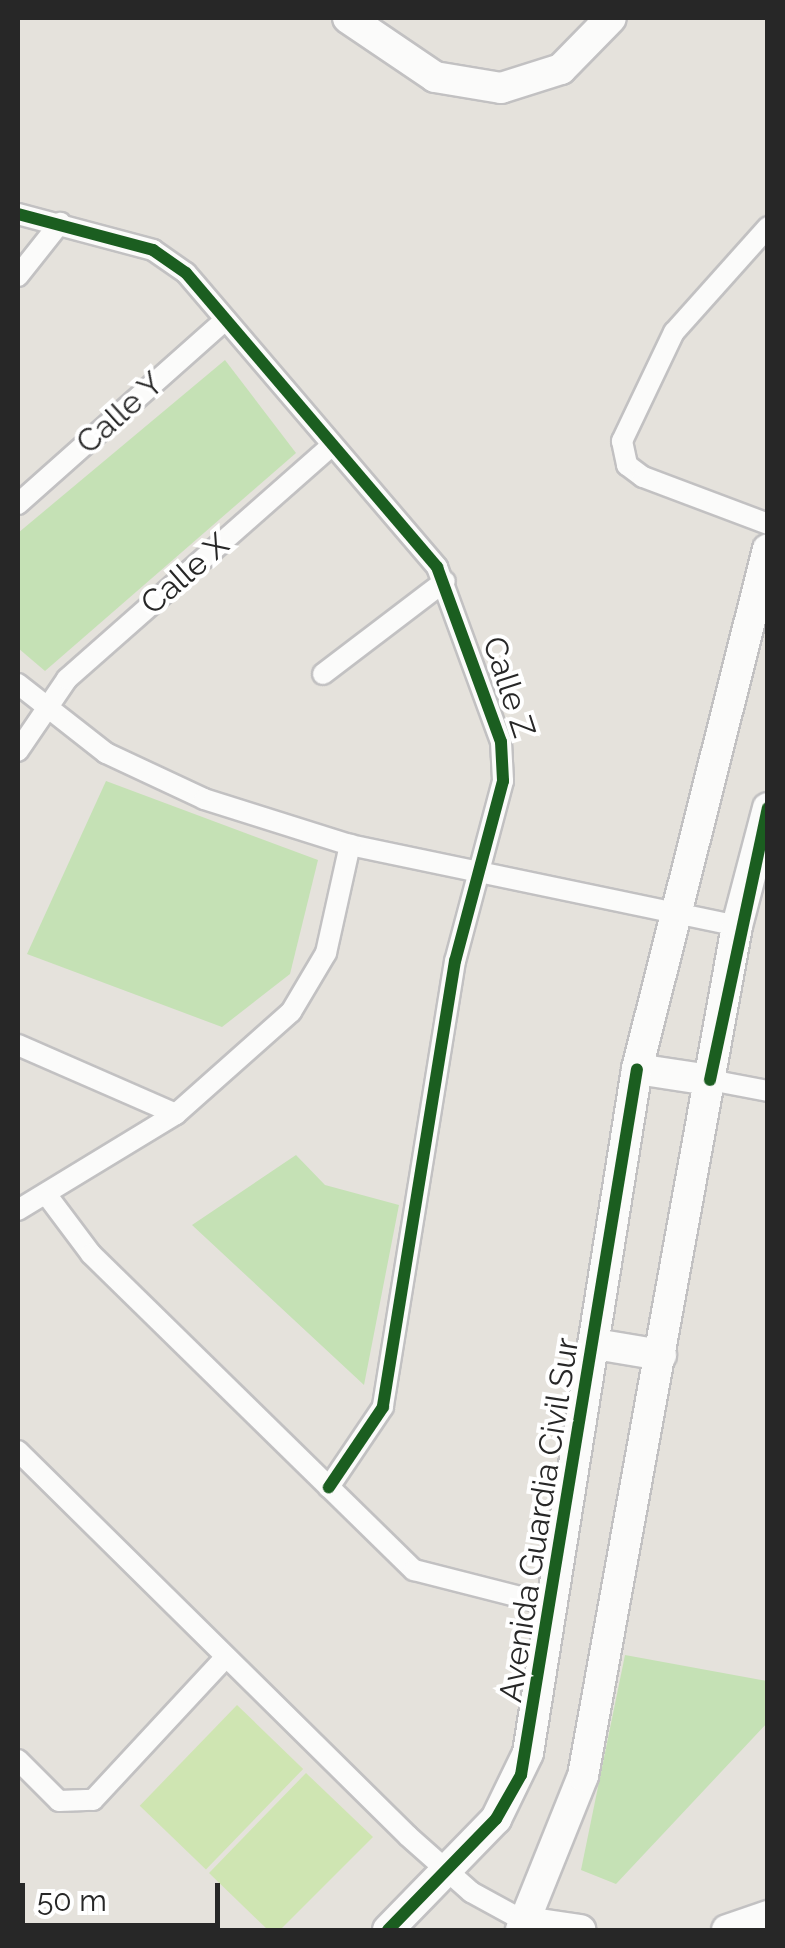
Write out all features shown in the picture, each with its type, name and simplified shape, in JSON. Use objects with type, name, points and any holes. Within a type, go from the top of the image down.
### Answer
[{"type":"main road","points":[[348,18],[435,77],[501,88],[561,69],[612,18]]},
{"type":"main road","name":"Avenida Guardia Civil Sur","points":[[388,1930],[449,1871],[522,1775],[555,1606],[637,1069],[669,912],[768,549]]},
{"type":"main road","points":[[580,1930],[524,1926],[583,1776],[737,926],[768,808]]},
{"type":"main road","points":[[637,1069],[710,1080]]},
{"type":"main road","points":[[595,1344],[661,1355]]},
{"type":"main road","points":[[727,1930],[764,1922]]},
{"type":"street","name":"Calle Z","points":[[18,214],[172,258],[445,581],[505,762],[478,871],[383,1407],[329,1487]]},
{"type":"street","points":[[18,276],[60,224]]},
{"type":"street","points":[[768,228],[674,332],[622,440],[627,465],[643,477],[768,524]]},
{"type":"street","name":"Calle Y","points":[[18,504],[223,322]]},
{"type":"street","name":"Calle X","points":[[18,752],[45,707],[331,446]]},
{"type":"street","points":[[323,674],[445,581]]},
{"type":"street","points":[[18,684],[106,753],[204,799],[350,845],[737,926]]},
{"type":"street","points":[[18,1210],[49,1198],[176,1114],[313,986],[350,845]]},
{"type":"street","points":[[18,1045],[176,1114]]},
{"type":"street","points":[[710,1080],[768,1091]]},
{"type":"street","points":[[49,1198],[91,1254],[414,1570],[555,1606]]},
{"type":"street","points":[[18,1451],[449,1871],[524,1926]]},
{"type":"street","points":[[18,1760],[59,1801],[77,1806],[93,1800],[226,1657]]},
{"type":"green space","points":[[225,360],[296,453],[45,671],[18,648],[18,533]]},
{"type":"green space","points":[[106,781],[318,860],[290,974],[222,1027],[27,954]]},
{"type":"green space","points":[[296,1155],[325,1185],[399,1205],[364,1385],[192,1225]]},
{"type":"green space","points":[[625,1655],[767,1681],[768,1722],[616,1884],[581,1870]]},
{"type":"green space","points":[[237,1705],[303,1769],[206,1870],[140,1806]]},
{"type":"green space","points":[[306,1773],[373,1837],[280,1930],[268,1930],[209,1873]]},
{"type":"cycle path","points":[[18,214],[153,250],[186,273],[437,567],[501,742],[503,781],[455,961],[383,1407],[329,1487]]},
{"type":"cycle path","points":[[710,1080],[768,808]]},
{"type":"cycle path","points":[[388,1930],[496,1819],[521,1775],[637,1069]]}]
